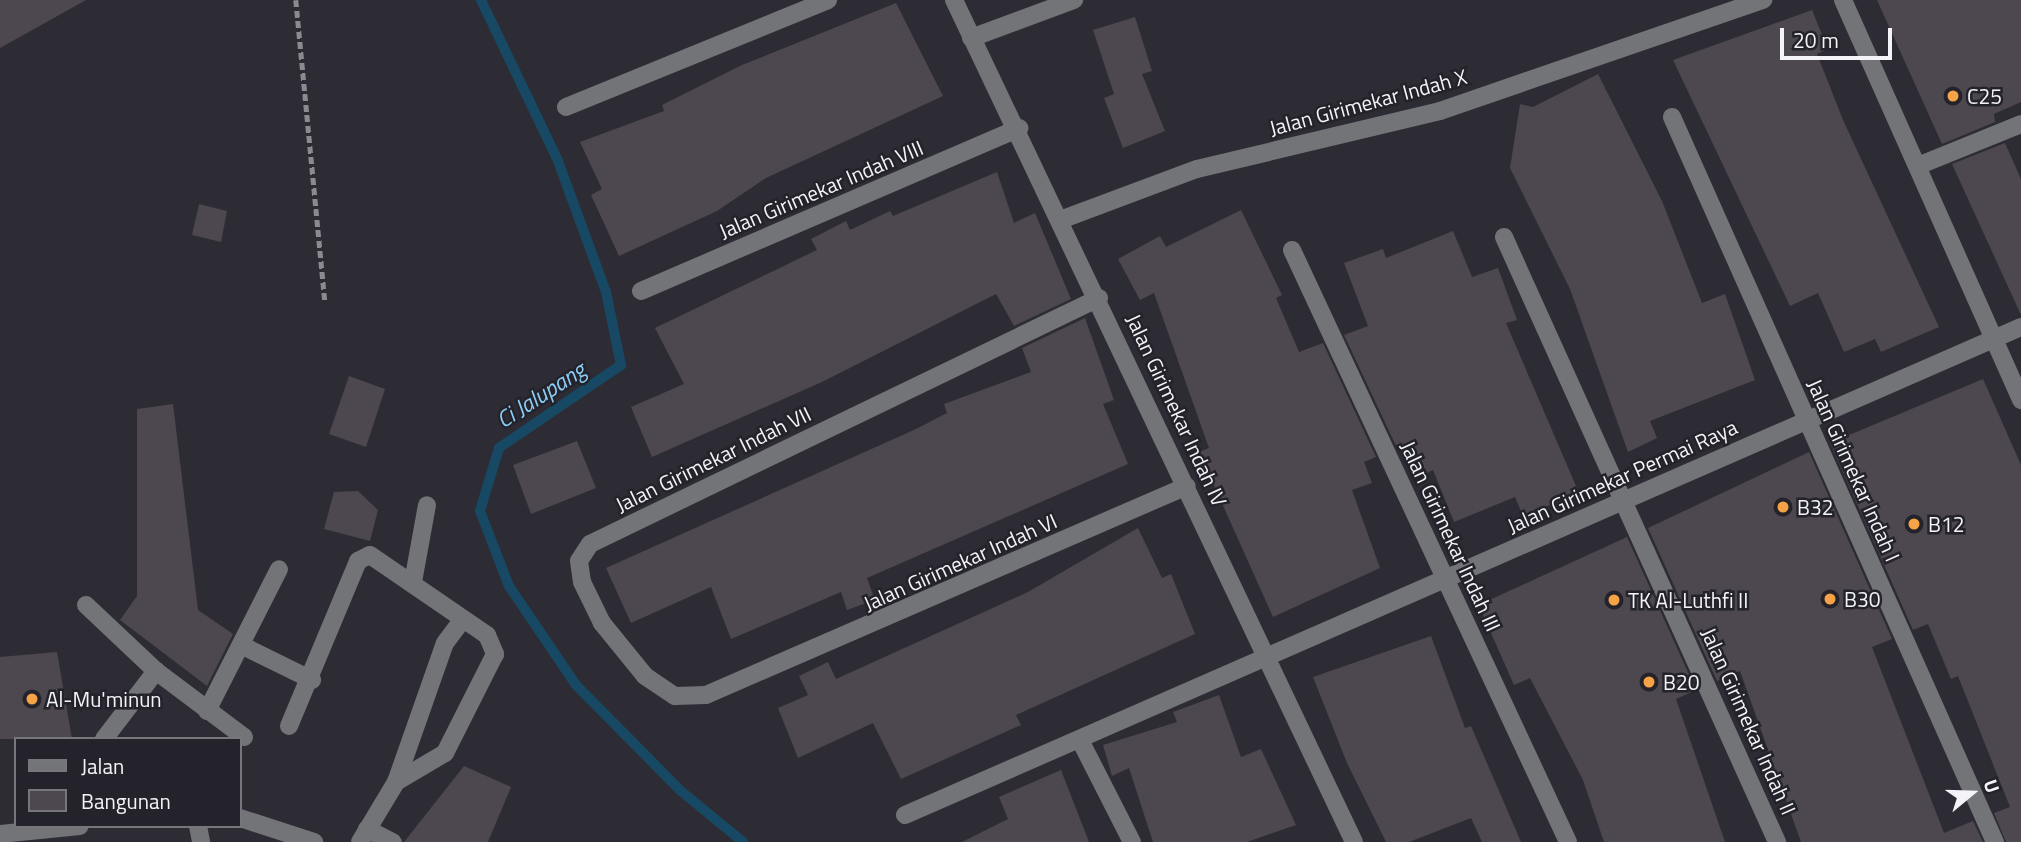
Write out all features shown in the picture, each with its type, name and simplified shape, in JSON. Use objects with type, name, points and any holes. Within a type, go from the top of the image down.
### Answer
[{"type":"street","points":[[566,107],[828,0]]},
{"type":"street","name":"Jalan Girimekar Indah IV","points":[[954,0],[1100,298],[1354,842]]},
{"type":"street","points":[[971,38],[1074,0]]},
{"type":"street","name":"Jalan Girimekar Indah X","points":[[1062,219],[1198,170],[1440,111],[1734,5],[1763,0]]},
{"type":"street","points":[[1843,0],[1920,165],[2021,401]]},
{"type":"street","name":"Jalan Girimekar Indah I","points":[[1672,117],[1995,842]]},
{"type":"street","points":[[1920,165],[2021,124]]},
{"type":"street","name":"Jalan Girimekar Indah VIII","points":[[641,291],[1019,128]]},
{"type":"street","name":"Jalan Girimekar Indah II","points":[[1504,237],[1625,499],[1777,842]]},
{"type":"street","name":"Jalan Girimekar Indah III","points":[[1292,250],[1568,842]]},
{"type":"street","name":"Jalan Girimekar Indah VII","points":[[751,680],[706,695],[675,696],[645,676],[601,623],[582,582],[579,561],[590,544],[1100,298]]},
{"type":"street","name":"Jalan Girimekar Permai Raya","points":[[905,815],[1081,742],[1267,654],[1447,579],[1806,419],[2021,327]]},
{"type":"street","name":"Jalan Girimekar Indah VI","points":[[751,680],[1187,486]]},
{"type":"street","points":[[413,582],[427,505]]},
{"type":"street","points":[[289,726],[312,680],[362,555],[413,582],[461,622],[487,635],[492,668],[446,753],[396,782]]},
{"type":"street","points":[[207,711],[243,646],[279,569]]},
{"type":"street","points":[[86,605],[156,671],[244,737]]},
{"type":"street","points":[[393,842],[363,836],[396,782],[445,643],[461,622]]},
{"type":"street","points":[[243,646],[312,680]]},
{"type":"street","points":[[106,737],[156,671]]},
{"type":"street","points":[[1081,742],[1132,842]]},
{"type":"street","points":[[242,819],[314,842]]},
{"type":"street","points":[[8,836],[48,828]]},
{"type":"path","points":[[296,0],[325,303]]},
{"type":"building","points":[[0,0],[86,0],[0,48]]},
{"type":"building","points":[[1877,0],[2021,0],[2021,102],[1994,114],[1995,122],[1942,144]]},
{"type":"building","points":[[896,3],[943,96],[766,178],[717,211],[619,256],[591,195],[602,189],[580,142],[664,111],[662,105],[742,65]]},
{"type":"building","points":[[1812,10],[1828,49],[1817,54],[1843,120],[1939,327],[1881,352],[1875,339],[1844,352],[1818,293],[1790,306],[1673,60]]},
{"type":"building","points":[[1135,17],[1152,71],[1142,74],[1165,131],[1123,148],[1104,98],[1114,94],[1093,30]]},
{"type":"building","points":[[1598,74],[1662,201],[1702,303],[1725,294],[1755,380],[1650,421],[1657,438],[1628,452],[1570,289],[1510,168],[1520,104],[1533,107]]},
{"type":"building","points":[[2005,143],[2021,179],[2021,315],[1952,164]]},
{"type":"building","points":[[997,172],[1014,223],[1035,213],[1071,299],[1014,326],[996,294],[822,382],[652,457],[631,407],[684,384],[655,328],[817,250],[811,239],[846,221],[850,230],[890,211],[893,216]]},
{"type":"building","points":[[199,204],[227,211],[221,242],[192,235]]},
{"type":"building","points":[[1241,210],[1282,295],[1276,298],[1299,352],[1323,343],[1376,457],[1364,462],[1372,483],[1352,490],[1380,568],[1273,617],[1199,452],[1209,448],[1154,293],[1140,300],[1118,259],[1160,236],[1166,247]]},
{"type":"building","points":[[1453,231],[1472,277],[1498,268],[1517,320],[1506,323],[1579,493],[1523,516],[1515,497],[1454,522],[1433,470],[1421,476],[1407,444],[1397,448],[1344,335],[1368,326],[1344,263],[1383,249],[1386,258]]},
{"type":"building","points":[[1085,318],[1114,400],[1103,404],[1128,464],[867,578],[875,600],[847,610],[841,592],[731,639],[711,587],[631,623],[606,568],[916,429],[947,413],[944,404],[1031,372],[1022,348]]},
{"type":"building","points":[[349,376],[385,389],[366,447],[329,434]]},
{"type":"building","points":[[1983,379],[2021,465],[2021,842],[2006,842],[1994,813],[2010,807],[1958,676],[1951,679],[1928,624],[1913,630],[1830,443]]},
{"type":"building","points":[[173,404],[198,610],[233,634],[207,686],[120,620],[137,596],[137,409]]},
{"type":"building","points":[[577,441],[596,488],[531,514],[513,465]]},
{"type":"building","points":[[1809,452],[1892,639],[1872,647],[1944,833],[1973,821],[1983,842],[1801,842],[1740,671],[1717,681],[1648,528]]},
{"type":"building","points":[[358,491],[378,510],[370,541],[324,529],[334,492]]},
{"type":"building","points":[[1138,528],[1162,578],[1171,574],[1195,634],[1016,715],[1021,725],[901,779],[873,723],[798,758],[778,708],[808,695],[799,676],[828,662],[836,679],[1028,592]]},
{"type":"building","points":[[1627,537],[1696,690],[1676,699],[1725,842],[1604,842],[1583,780],[1530,678],[1514,685],[1483,615],[1483,603]]},
{"type":"building","points":[[1431,636],[1465,728],[1471,726],[1521,842],[1482,842],[1471,818],[1409,842],[1386,842],[1347,763],[1313,677]]},
{"type":"building","name":"Al-Mu'minun","points":[[57,652],[72,737],[0,739],[0,657]]},
{"type":"building","points":[[1219,695],[1241,757],[1261,749],[1296,825],[1247,842],[1153,842],[1129,768],[1112,776],[1103,745],[1177,722],[1173,712]]},
{"type":"building","points":[[464,766],[511,787],[488,842],[404,842]]},
{"type":"building","points":[[1061,770],[1089,842],[962,842],[1008,819],[999,797]]},
{"type":"waterway","name":"Ci Jalupang","points":[[481,0],[558,161],[606,292],[621,365],[499,448],[480,511],[509,586],[576,685],[681,791],[743,842]]},
{"type":"place","name":"C25","points":[[1953,96]]},
{"type":"place","name":"B32","points":[[1783,507]]},
{"type":"place","name":"B12","points":[[1914,524]]},
{"type":"place","name":"B30","points":[[1830,599]]},
{"type":"place","name":"TK Al-Luthfi II","points":[[1614,600]]},
{"type":"place","name":"B20","points":[[1649,682]]},
{"type":"place","name":"Al-Mu'minun","points":[[32,699]]}]
